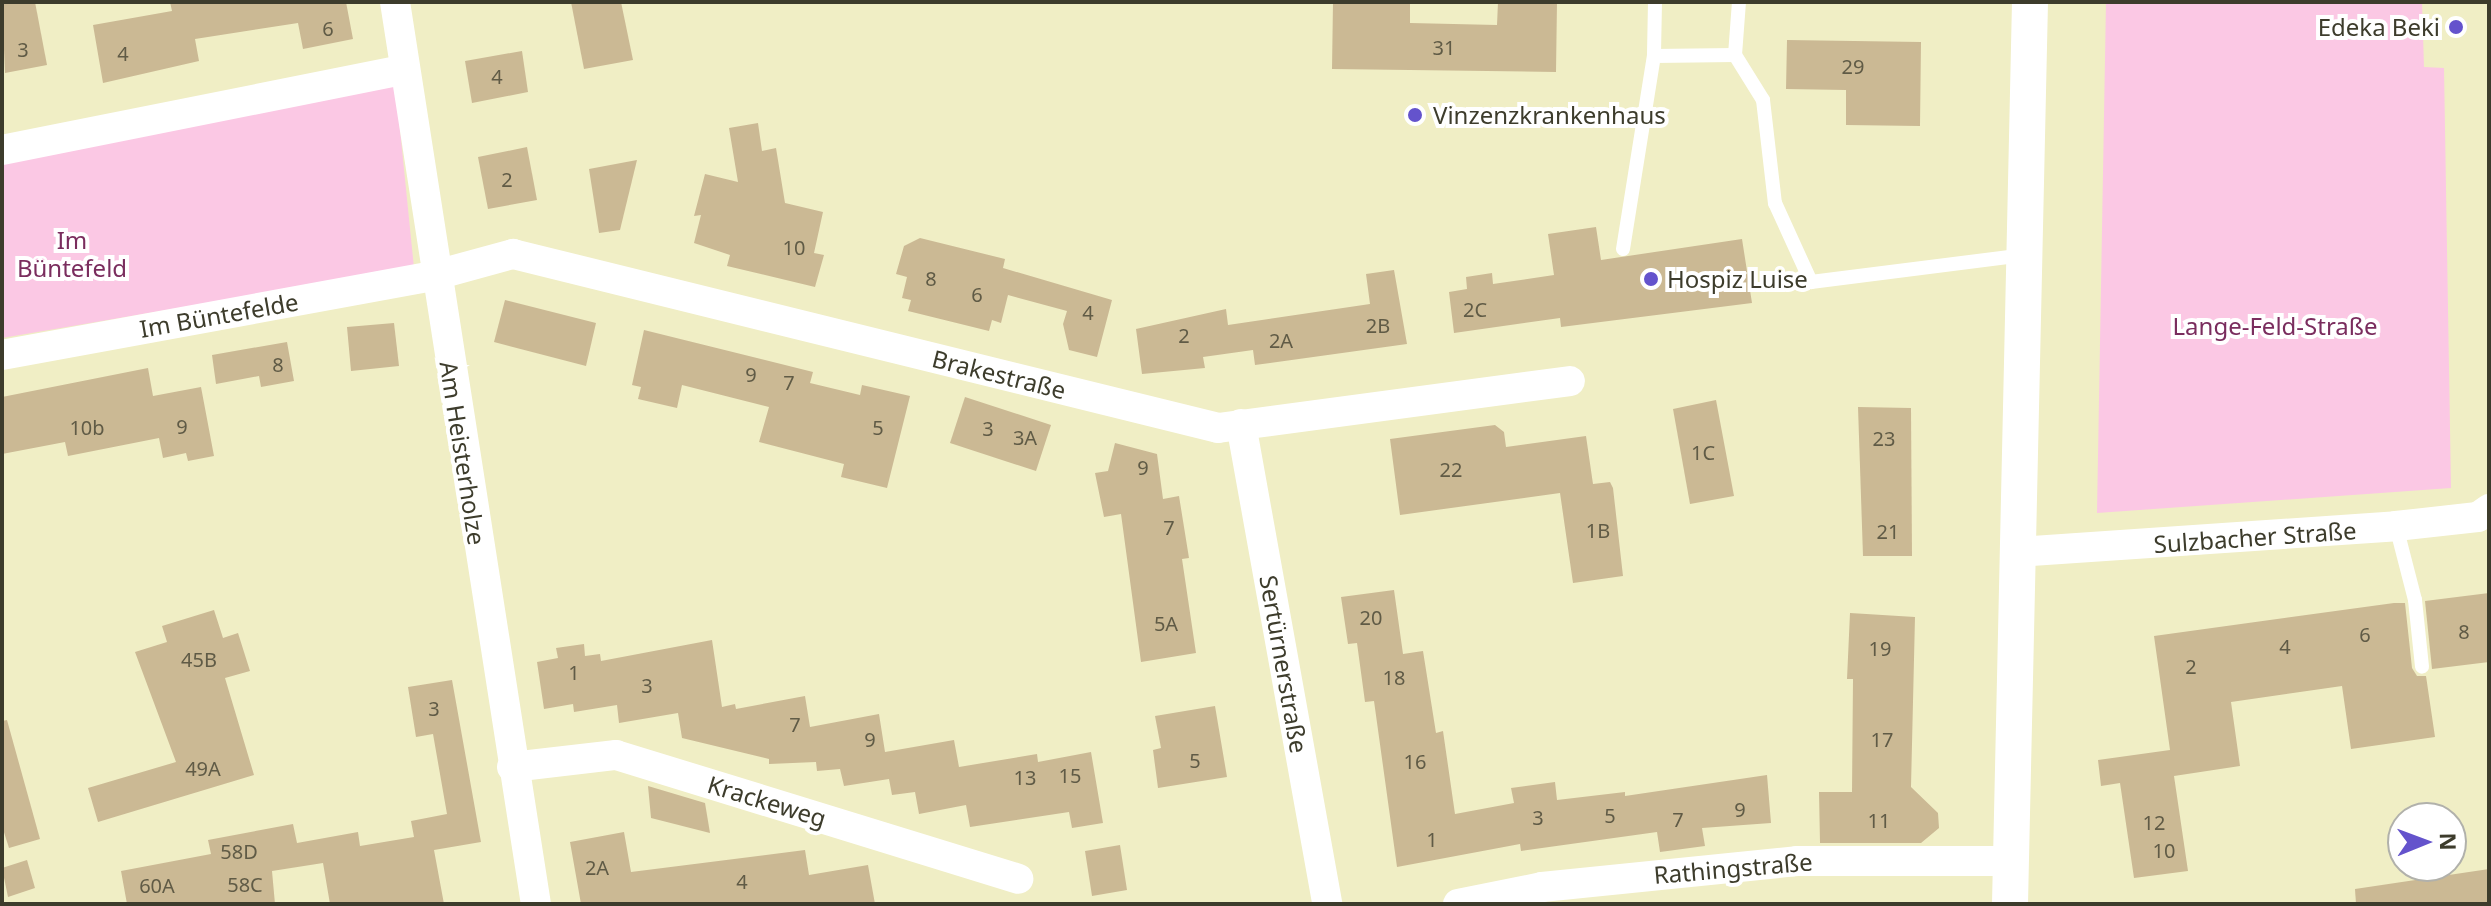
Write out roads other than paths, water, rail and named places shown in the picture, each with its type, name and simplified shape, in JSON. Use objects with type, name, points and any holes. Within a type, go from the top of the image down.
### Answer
[{"type":"street","name":"Am Heisterholze","points":[[395,2],[402,70],[536,904]]},
{"type":"street","points":[[2010,904],[2030,2]]},
{"type":"street","points":[[2,150],[402,70]]},
{"type":"street","name":"Brakestraße","points":[[436,275],[513,254],[1218,428],[1570,381]]},
{"type":"street","name":"Im Büntefelde","points":[[2,355],[436,275]]},
{"type":"street","name":"Sertürnerstraße","points":[[1241,424],[1327,904]]},
{"type":"street","name":"Sulzbacher Straße","points":[[2018,552],[2396,526],[2478,517],[2489,509]]},
{"type":"street","name":"Krackeweg","points":[[512,767],[616,755],[1018,879]]},
{"type":"street","name":"Rathingstraße","points":[[1458,904],[1542,887],[1797,861],[2010,861]]},
{"type":"lane","points":[[1623,249],[1654,56],[1655,2]]},
{"type":"lane","points":[[1739,2],[1735,55],[1763,100],[1775,203],[1811,282],[2025,255]]},
{"type":"lane","points":[[1654,56],[1735,55]]},
{"type":"lane","points":[[2396,526],[2415,600],[2422,667]]},
{"type":"place","name":"Edeka Beki","points":[[2456,27]]},
{"type":"place","name":"Vinzenzkrankenhaus","points":[[1415,115]]},
{"type":"place","name":"Hospiz Luise","points":[[1651,279]]},
{"type":"park label","name":"Im Büntefeld","points":[[72,254]]},
{"type":"park label","name":"Lange-Feld-Straße","points":[[2275,326]]}]
